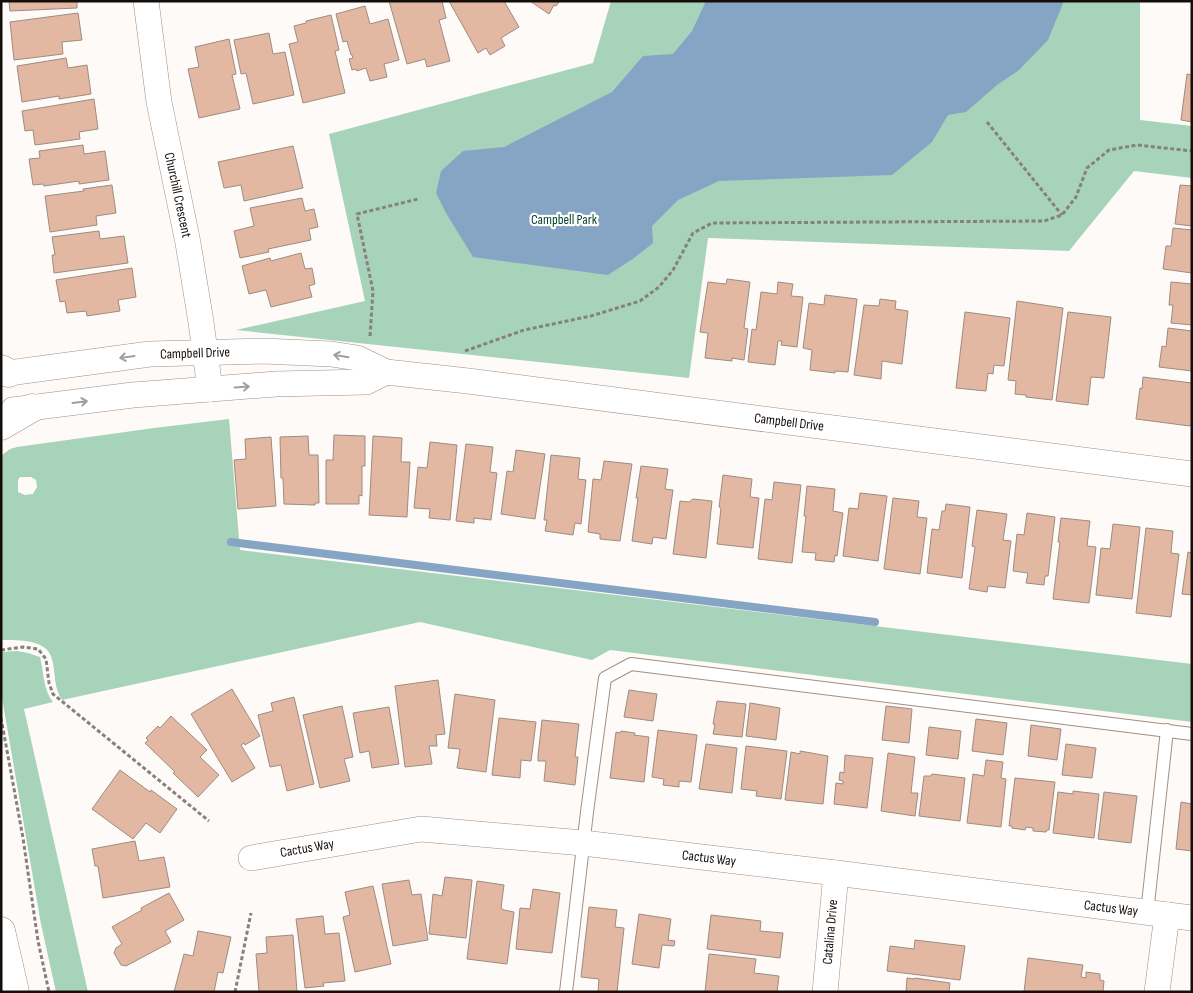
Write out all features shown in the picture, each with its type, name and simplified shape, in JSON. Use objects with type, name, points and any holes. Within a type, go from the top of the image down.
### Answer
[{"type":"main road","points":[[1,426],[32,408]]},
{"type":"main road","points":[[1,931],[15,992]]},
{"type":"street","name":"Churchill Crescent","points":[[146,1],[159,102],[188,243],[210,389]]},
{"type":"street","name":"Campbell Drive","points":[[4,372],[150,354],[263,350],[330,354],[357,358],[386,372],[478,382],[1192,474]]},
{"type":"street","points":[[1,412],[133,395],[276,384],[366,382],[386,372]]},
{"type":"street","name":"Cactus Way","points":[[251,858],[422,829],[583,843],[1192,918]]},
{"type":"street","name":"Catalina Drive","points":[[825,992],[836,873]]},
{"type":"street","points":[[1157,914],[1157,992]]},
{"type":"lane","points":[[566,992],[605,678],[631,664],[1192,734]]},
{"type":"lane","points":[[1157,914],[1167,730]]},
{"type":"path","points":[[988,122],[1062,215]]},
{"type":"path","points":[[465,351],[524,330],[591,316],[640,301],[659,287],[673,270],[693,233],[712,223],[1044,221],[1062,215],[1076,197],[1087,168],[1109,150],[1137,145],[1192,151]]},
{"type":"path","points":[[370,339],[373,291],[356,214],[418,199]]},
{"type":"path","points":[[1,650],[24,647],[38,648],[46,660],[49,683],[53,694],[209,821]]},
{"type":"path","points":[[1,718],[23,838],[38,941],[49,992]]},
{"type":"path","points":[[235,992],[251,913]]},
{"type":"green space","name":"Campbell Park","points":[[611,1],[1140,1],[1140,120],[1192,126],[1192,178],[1134,171],[1069,251],[708,238],[689,378],[236,330],[365,301],[329,134],[593,63]]},
{"type":"green space","points":[[229,419],[240,550],[1192,664],[1192,722],[610,650],[592,660],[420,622],[62,700],[56,685],[49,652],[38,644],[31,642],[1,640],[1,456],[10,449],[17,447]],"holes":[[[20,477],[31,477],[36,480],[37,487],[33,494],[25,495],[18,492],[18,480]]]},
{"type":"green space","points":[[17,651],[40,657],[46,686],[53,702],[24,709],[88,992],[56,992],[41,924],[1,692],[1,652]]},
{"type":"water","points":[[706,1],[1064,1],[1048,40],[1019,70],[997,85],[966,112],[948,115],[932,142],[892,175],[719,181],[678,200],[652,226],[653,243],[608,275],[473,257],[436,193],[441,171],[463,151],[504,147],[612,92],[643,56],[673,54],[692,31]]},
{"type":"building","points":[[9,1],[77,1],[77,8],[10,11]]},
{"type":"building","points":[[389,1],[442,1],[446,18],[439,20],[450,61],[427,67],[425,59],[407,64]]},
{"type":"building","points":[[449,1],[504,1],[519,27],[501,38],[505,46],[490,55],[486,48],[478,53]]},
{"type":"building","points":[[530,1],[560,1],[556,6],[554,5],[549,14]]},
{"type":"building","points":[[365,6],[370,24],[388,19],[399,60],[384,64],[387,77],[370,81],[366,68],[357,71],[356,69],[352,70],[349,59],[353,58],[347,41],[343,42],[336,14]]},
{"type":"building","points":[[78,13],[82,40],[62,42],[63,54],[14,60],[10,22]]},
{"type":"building","points":[[331,15],[339,50],[335,51],[345,93],[303,103],[289,44],[298,42],[294,26]]},
{"type":"building","points":[[269,33],[273,54],[285,52],[294,95],[253,104],[246,73],[241,74],[234,40]]},
{"type":"building","points":[[229,39],[236,74],[232,75],[240,109],[199,118],[188,69],[199,67],[195,47]]},
{"type":"building","points":[[66,58],[68,68],[87,65],[91,94],[59,99],[59,96],[22,102],[17,66]]},
{"type":"building","points":[[1187,74],[1192,75],[1192,122],[1181,120]]},
{"type":"building","points":[[94,99],[98,129],[79,132],[80,139],[35,145],[33,130],[25,131],[22,111]]},
{"type":"building","points":[[83,145],[84,154],[105,151],[109,180],[79,184],[79,181],[44,186],[43,184],[33,185],[29,159],[40,158],[39,151]]},
{"type":"building","points":[[293,146],[303,188],[244,201],[241,185],[224,188],[218,162]]},
{"type":"building","points":[[112,185],[116,213],[96,216],[97,225],[50,232],[45,196]]},
{"type":"building","points":[[1180,185],[1192,186],[1192,226],[1175,224]]},
{"type":"building","points":[[302,198],[305,211],[314,209],[318,227],[309,229],[311,240],[268,249],[269,252],[240,258],[234,231],[254,226],[250,208]]},
{"type":"building","points":[[1173,228],[1192,230],[1192,273],[1163,269],[1166,246],[1171,246]]},
{"type":"building","points":[[99,231],[100,239],[124,236],[128,263],[54,273],[52,255],[55,255],[52,237]]},
{"type":"building","points":[[301,253],[305,269],[312,268],[315,284],[309,286],[312,297],[271,307],[266,290],[249,294],[242,266],[270,258],[271,261]]},
{"type":"building","points":[[132,268],[136,297],[118,300],[120,311],[87,316],[86,311],[67,313],[65,301],[60,302],[56,280]]},
{"type":"building","points":[[727,279],[750,282],[744,328],[748,329],[744,360],[732,358],[732,361],[705,358],[708,333],[700,332],[708,282],[726,284]]},
{"type":"building","points":[[778,282],[793,284],[791,296],[803,297],[797,347],[781,345],[782,341],[778,341],[775,365],[748,362],[752,329],[756,330],[761,292],[777,294]]},
{"type":"building","points":[[1171,282],[1192,284],[1192,325],[1171,323],[1173,305],[1169,305]]},
{"type":"building","points":[[825,295],[857,299],[848,372],[835,371],[835,373],[810,370],[812,350],[803,348],[809,303],[824,305]]},
{"type":"building","points":[[880,299],[896,301],[895,309],[908,311],[902,364],[882,361],[881,379],[854,375],[864,305],[879,306]]},
{"type":"building","points":[[1017,301],[1063,308],[1052,400],[1015,394],[1016,381],[1008,380]]},
{"type":"building","points":[[965,312],[1010,318],[1004,366],[994,365],[993,374],[988,373],[986,391],[956,388]]},
{"type":"building","points":[[1068,312],[1111,317],[1104,378],[1091,377],[1088,405],[1056,401]]},
{"type":"building","points":[[1168,328],[1192,331],[1192,371],[1159,367],[1162,346],[1166,347]]},
{"type":"building","points":[[1143,377],[1192,383],[1192,424],[1190,426],[1136,419]]},
{"type":"building","points":[[334,435],[365,436],[365,466],[362,466],[362,496],[359,495],[359,504],[326,504],[326,460],[333,460]]},
{"type":"building","points":[[308,436],[309,455],[318,455],[319,503],[315,503],[315,505],[284,504],[280,437]]},
{"type":"building","points":[[373,436],[402,438],[401,462],[410,462],[407,517],[369,515]]},
{"type":"building","points":[[271,437],[276,506],[238,509],[234,460],[246,459],[245,439]]},
{"type":"building","points":[[430,442],[457,445],[450,520],[429,518],[430,509],[414,508],[418,467],[427,468]]},
{"type":"building","points":[[466,444],[493,447],[490,472],[497,473],[491,520],[474,518],[474,523],[456,521]]},
{"type":"building","points":[[516,450],[545,454],[535,519],[501,514],[507,471],[513,472]]},
{"type":"building","points":[[551,455],[580,458],[578,479],[586,480],[581,524],[575,523],[573,535],[545,531],[547,520],[544,520]]},
{"type":"building","points":[[604,461],[632,464],[620,541],[600,539],[600,534],[588,532],[593,479],[601,480]]},
{"type":"building","points":[[641,466],[668,469],[665,489],[673,490],[666,539],[653,537],[652,544],[632,541]]},
{"type":"building","points":[[723,475],[752,479],[750,497],[759,498],[753,548],[717,544]]},
{"type":"building","points":[[774,482],[801,485],[792,563],[758,559],[765,499],[772,500]]},
{"type":"building","points":[[807,486],[835,489],[833,511],[843,513],[837,556],[835,555],[834,562],[815,560],[816,553],[802,552]]},
{"type":"building","points":[[860,493],[887,496],[878,561],[843,556],[849,508],[858,509]]},
{"type":"building","points":[[893,498],[919,501],[917,517],[927,518],[920,574],[884,569]]},
{"type":"building","points":[[693,499],[712,501],[706,558],[673,554],[680,501],[689,502]]},
{"type":"building","points":[[946,504],[970,507],[962,578],[927,573],[932,529],[939,530],[942,511],[945,511]]},
{"type":"building","points":[[977,510],[1007,514],[1003,540],[1011,541],[1005,588],[988,586],[987,592],[969,589],[975,547],[972,546]]},
{"type":"building","points":[[1027,513],[1055,517],[1048,576],[1045,576],[1044,585],[1026,583],[1028,573],[1013,571],[1017,534],[1024,535]]},
{"type":"building","points":[[1061,518],[1090,521],[1087,546],[1096,547],[1089,603],[1053,599]]},
{"type":"building","points":[[1113,524],[1140,527],[1132,599],[1096,595],[1101,548],[1110,549]]},
{"type":"building","points":[[1146,528],[1173,531],[1171,553],[1179,554],[1171,617],[1136,613]]},
{"type":"building","points":[[1188,552],[1192,553],[1192,595],[1182,594]]},
{"type":"building","points":[[438,680],[445,734],[436,735],[437,746],[429,746],[432,764],[405,767],[395,686]]},
{"type":"building","points":[[232,689],[260,736],[245,745],[244,743],[241,745],[255,768],[232,782],[191,714]]},
{"type":"building","points":[[629,690],[657,694],[653,721],[624,717]]},
{"type":"building","points":[[455,694],[495,700],[486,772],[457,768],[460,749],[448,748]]},
{"type":"building","points":[[294,697],[314,784],[287,791],[281,765],[270,767],[258,715],[273,711],[271,703]]},
{"type":"building","points":[[717,701],[746,704],[742,737],[713,734]]},
{"type":"building","points":[[750,703],[780,708],[776,740],[746,736]]},
{"type":"building","points":[[342,706],[353,757],[344,759],[350,781],[320,788],[303,715]]},
{"type":"building","points":[[886,706],[912,709],[909,743],[882,740]]},
{"type":"building","points":[[389,707],[399,764],[372,768],[369,751],[360,753],[353,713]]},
{"type":"building","points":[[171,716],[207,750],[200,757],[219,775],[198,797],[145,743],[148,740],[146,738],[158,726],[160,728]]},
{"type":"building","points":[[499,718],[536,722],[531,761],[521,760],[520,778],[492,775]]},
{"type":"building","points":[[976,719],[1007,723],[1003,755],[972,751]]},
{"type":"building","points":[[542,720],[579,724],[575,757],[578,757],[575,785],[544,781],[546,761],[538,761]]},
{"type":"building","points":[[1031,725],[1061,729],[1057,760],[1028,756]]},
{"type":"building","points":[[929,727],[961,731],[958,759],[926,755]]},
{"type":"building","points":[[658,730],[697,735],[691,782],[679,781],[679,787],[663,785],[664,779],[652,777]]},
{"type":"building","points":[[621,731],[649,737],[644,782],[610,778],[616,732],[620,733]]},
{"type":"building","points":[[706,744],[737,748],[732,793],[699,789]]},
{"type":"building","points":[[1066,744],[1096,748],[1092,778],[1062,775]]},
{"type":"building","points":[[746,746],[787,751],[781,799],[756,796],[757,791],[741,789]]},
{"type":"building","points":[[800,751],[828,756],[823,804],[785,800],[791,752],[800,754]]},
{"type":"building","points":[[888,753],[915,757],[911,793],[918,793],[915,816],[881,811]]},
{"type":"building","points":[[845,755],[873,758],[867,808],[834,804],[836,783],[843,784],[843,781],[839,780],[840,772],[844,773]]},
{"type":"building","points":[[986,760],[1003,762],[1001,778],[1006,779],[1001,827],[967,823],[973,774],[984,776]]},
{"type":"building","points":[[120,770],[177,809],[160,833],[146,823],[133,839],[92,809]]},
{"type":"building","points":[[932,774],[965,778],[960,821],[919,816],[924,776],[931,776]]},
{"type":"building","points":[[1015,778],[1055,782],[1049,830],[1046,832],[1033,831],[1033,828],[1026,827],[1025,830],[1009,826]]},
{"type":"building","points":[[1073,791],[1099,794],[1094,838],[1053,833],[1058,792],[1073,794]]},
{"type":"building","points":[[1104,792],[1137,796],[1131,843],[1098,839]]},
{"type":"building","points":[[1181,802],[1192,804],[1192,851],[1176,849]]},
{"type":"building","points":[[135,841],[139,861],[164,857],[170,887],[103,898],[98,866],[95,866],[92,849]]},
{"type":"building","points":[[445,877],[472,880],[466,938],[429,934],[433,894],[442,896]]},
{"type":"building","points":[[409,880],[412,895],[421,894],[428,940],[393,946],[382,884]]},
{"type":"building","points":[[477,881],[504,885],[501,908],[514,912],[507,964],[467,959]]},
{"type":"building","points":[[373,886],[391,964],[355,972],[343,917],[350,915],[345,892]]},
{"type":"building","points":[[533,889],[560,893],[552,953],[516,949],[520,908],[530,909]]},
{"type":"building","points":[[169,893],[184,920],[165,931],[171,942],[126,966],[121,965],[114,953],[116,948],[122,944],[112,927]]},
{"type":"building","points":[[589,907],[617,910],[615,927],[624,928],[617,992],[598,992],[599,979],[581,977]]},
{"type":"building","points":[[639,914],[671,919],[668,940],[675,941],[674,946],[662,945],[659,968],[632,964]]},
{"type":"building","points":[[711,915],[761,921],[760,931],[783,933],[780,958],[707,949]]},
{"type":"building","points":[[323,916],[325,934],[339,933],[345,981],[323,983],[324,986],[305,988],[296,919]]},
{"type":"building","points":[[198,931],[231,937],[223,973],[218,972],[214,992],[174,992],[184,954],[193,956]]},
{"type":"building","points":[[293,935],[297,992],[259,992],[256,954],[267,953],[266,937]]},
{"type":"building","points":[[915,940],[965,946],[960,980],[887,971],[890,946],[914,949]]},
{"type":"building","points":[[709,954],[756,959],[754,973],[779,976],[777,992],[705,992]]},
{"type":"building","points":[[1028,958],[1083,965],[1081,977],[1086,978],[1086,972],[1100,974],[1100,980],[1104,981],[1103,992],[1024,992]]},
{"type":"building","points":[[907,978],[950,983],[949,992],[906,992]]},
{"type":"waterway","points":[[231,542],[875,622]]}]
